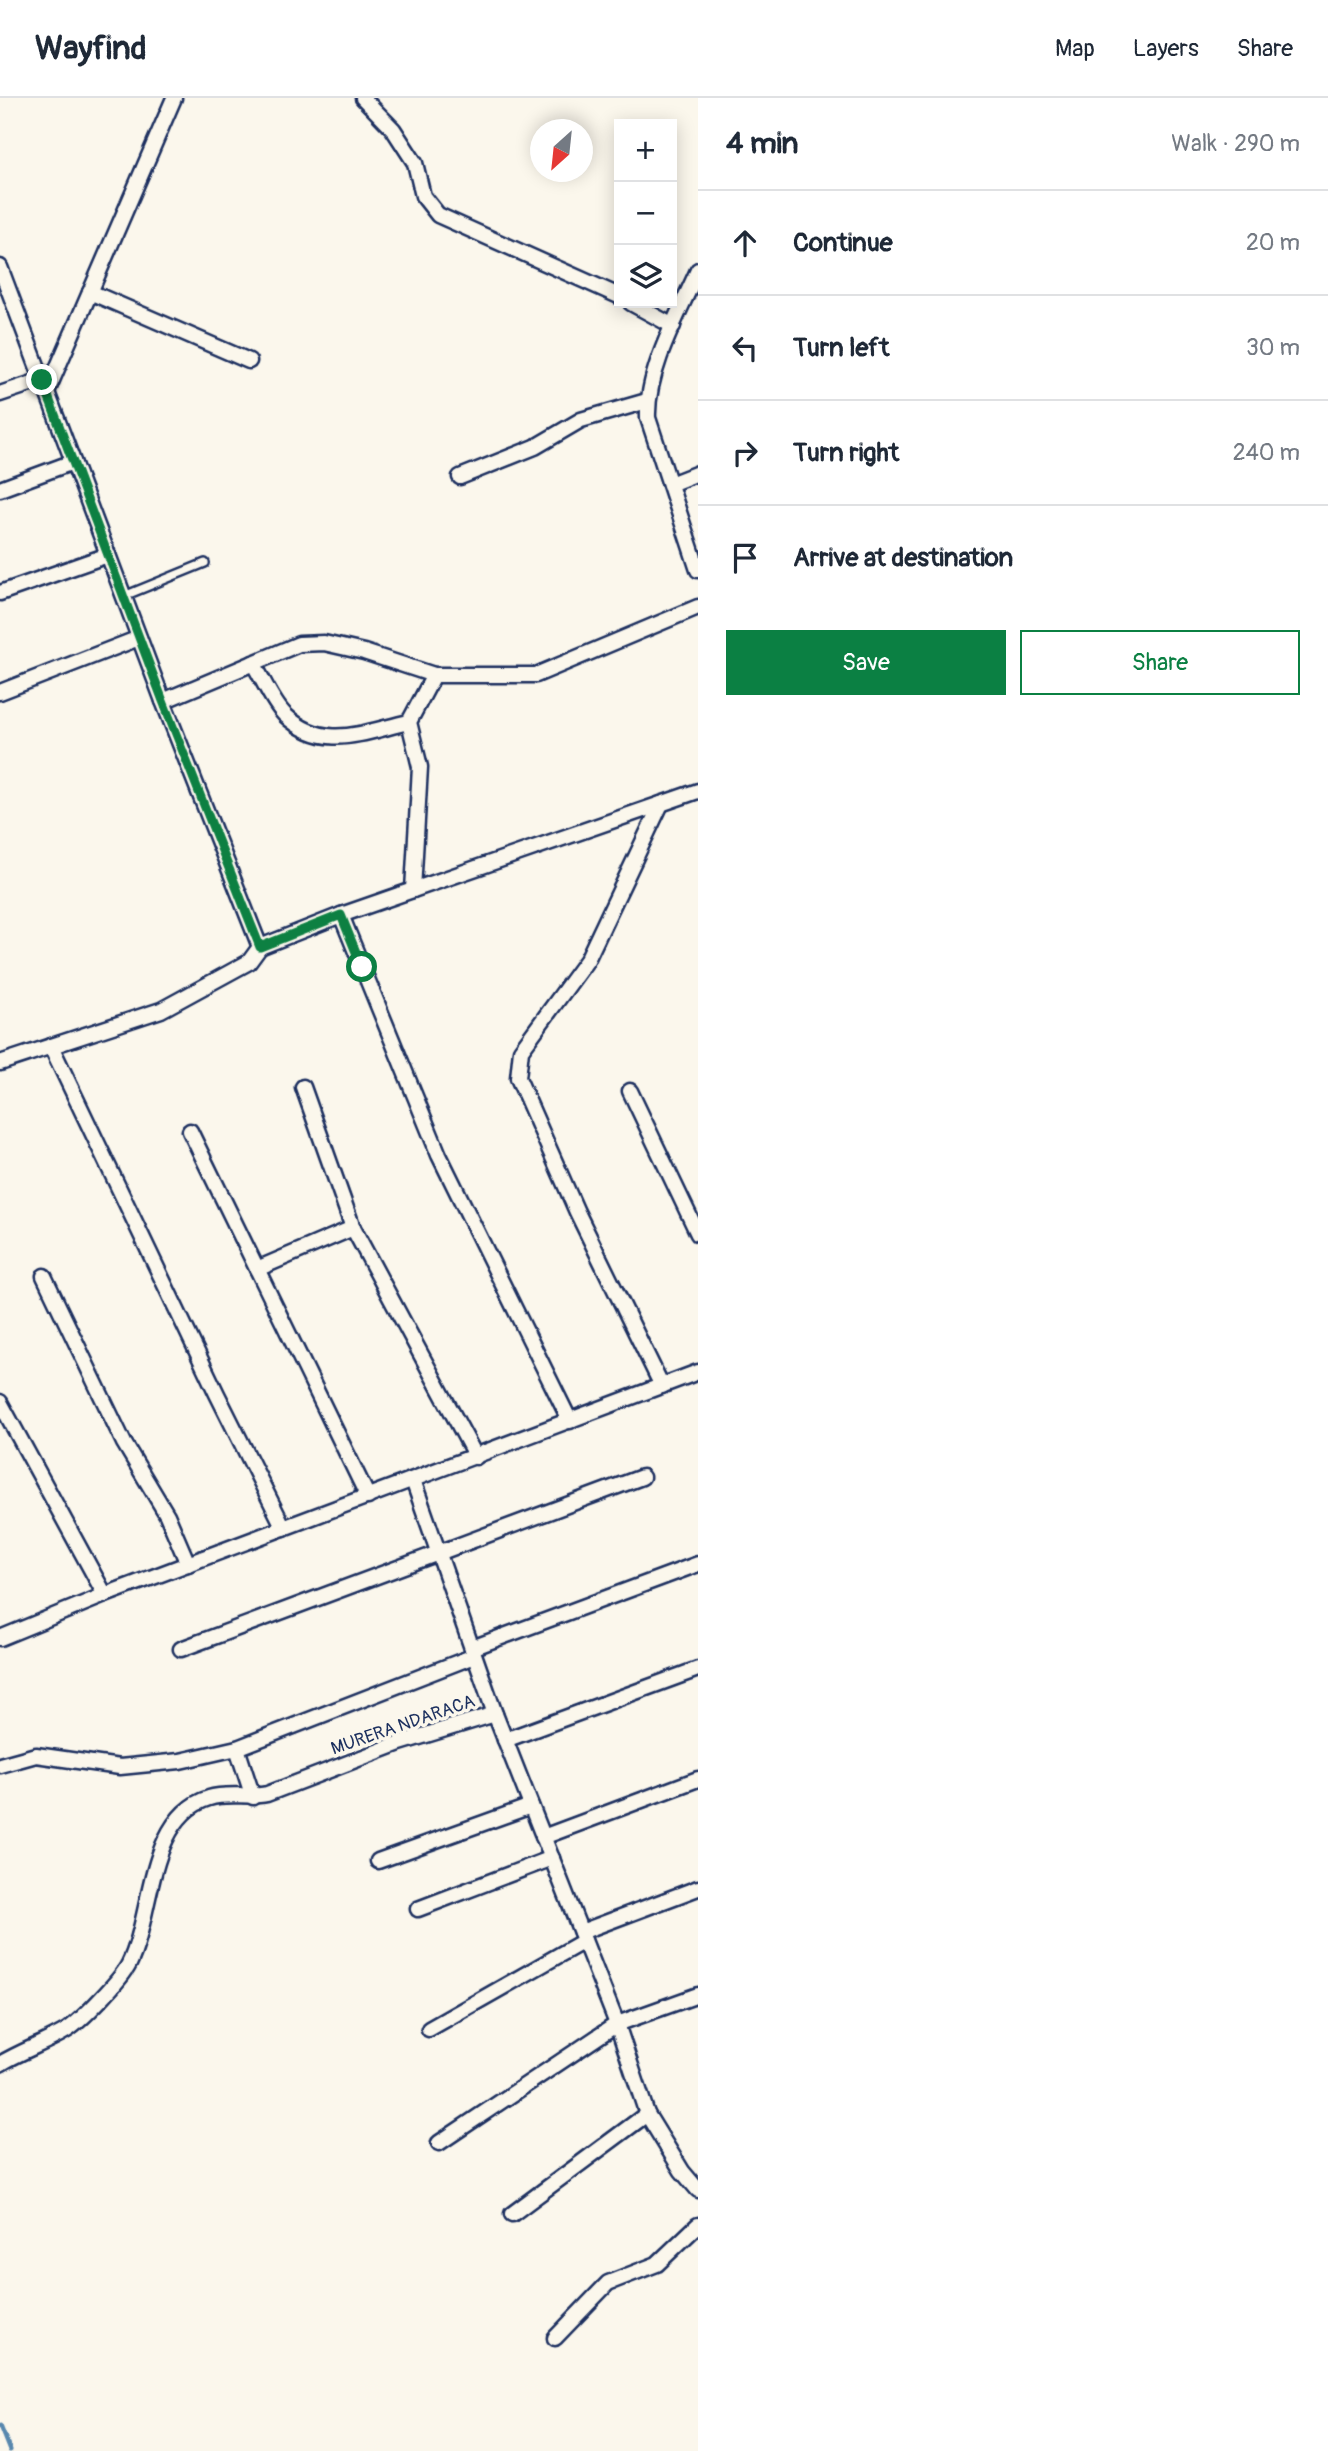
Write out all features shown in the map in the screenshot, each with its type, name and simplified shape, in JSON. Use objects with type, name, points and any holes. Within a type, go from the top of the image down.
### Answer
[{"type":"street","points":[[45,386],[90,292],[174,98]]},
{"type":"street","points":[[363,98],[393,129],[415,163],[423,195],[438,215],[614,294]]},
{"type":"street","points":[[0,267],[163,701],[260,947]]},
{"type":"street","points":[[698,270],[673,326],[647,401],[648,418],[698,570]]},
{"type":"street","points":[[90,292],[249,361]]},
{"type":"street","points":[[640,308],[673,326]]},
{"type":"street","points":[[0,394],[45,386]]},
{"type":"street","points":[[460,477],[535,447],[581,420],[647,401]]},
{"type":"street","points":[[0,489],[74,463]]},
{"type":"street","points":[[670,484],[698,473]]},
{"type":"street","points":[[0,593],[108,555]]},
{"type":"street","points":[[163,701],[299,644],[324,643],[364,652],[433,675],[536,675],[698,607]]},
{"type":"street","points":[[0,692],[139,638]]},
{"type":"street","points":[[253,663],[284,713],[310,733],[335,738],[409,722]]},
{"type":"street","points":[[413,890],[420,767],[409,722],[433,675]]},
{"type":"street","points":[[0,1063],[161,1010],[249,962],[260,947],[341,915],[698,791]]},
{"type":"street","points":[[661,804],[587,960],[521,1050],[519,1078],[577,1213],[662,1386]]},
{"type":"street","points":[[341,915],[439,1154],[570,1421]]},
{"type":"street","points":[[51,1046],[284,1528]]},
{"type":"street","points":[[303,1087],[353,1228],[475,1457]]},
{"type":"street","points":[[630,1091],[698,1234]]},
{"type":"street","points":[[190,1131],[368,1497]]},
{"type":"street","points":[[257,1269],[353,1228]]},
{"type":"street","points":[[44,1276],[124,1443],[167,1515],[188,1564]]},
{"type":"street","points":[[0,1637],[698,1372]]},
{"type":"street","points":[[0,1402],[105,1595]]},
{"type":"street","points":[[181,1649],[439,1555],[642,1477]]},
{"type":"street","points":[[413,1480],[495,1714]]},
{"type":"street","points":[[0,1765],[36,1755],[120,1767],[180,1761],[237,1748],[698,1564]]},
{"type":"street","points":[[505,1740],[698,1669]]},
{"type":"street","name":"MURERA NDARACA","points":[[0,2064],[68,2029],[101,1998],[128,1965],[162,1846],[178,1820],[201,1801],[213,1797],[253,1797],[267,1794],[400,1743],[495,1714],[617,2024],[647,2114],[682,2171],[698,2190]]},
{"type":"street","points":[[237,1748],[253,1797]]},
{"type":"street","points":[[544,1837],[698,1779]]},
{"type":"street","points":[[377,1861],[531,1806]]},
{"type":"street","points":[[418,1909],[552,1858]]},
{"type":"street","points":[[429,2029],[583,1936],[698,1888]]},
{"type":"street","points":[[439,2143],[617,2024],[698,1995]]},
{"type":"street","points":[[512,2214],[647,2114]]},
{"type":"street","points":[[555,2338],[608,2283],[657,2264],[698,2225]]},
{"type":"lane","points":[[124,596],[205,563]]},
{"type":"waterway","points":[[0,2426],[10,2451]]},
{"type":"route","points":[[42,380],[163,701],[260,947],[341,915],[362,967]]}]
